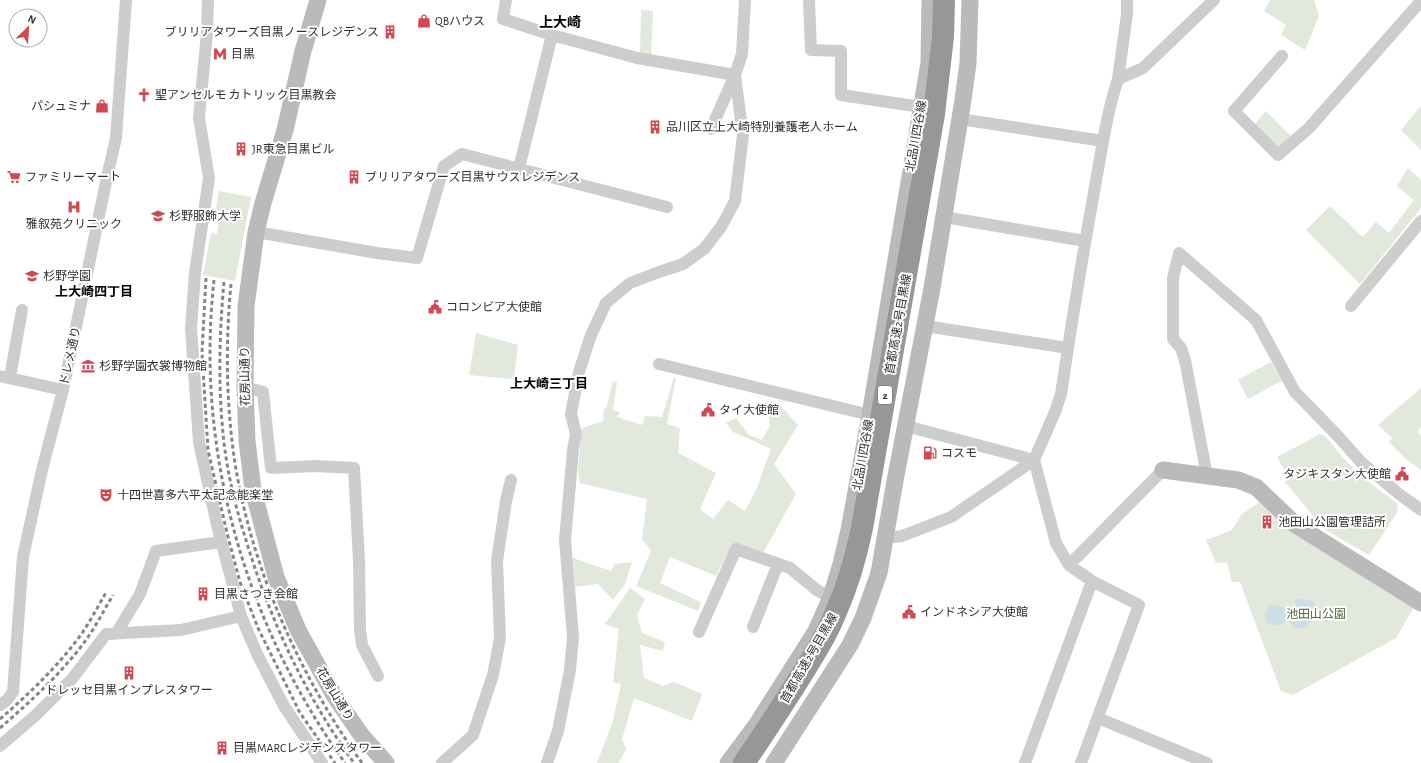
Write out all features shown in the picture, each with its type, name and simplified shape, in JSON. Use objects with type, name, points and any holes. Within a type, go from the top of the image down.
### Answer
[{"type":"highway","name":"首都高速2号目黒線","points":[[744,763],[784,703],[825,635],[844,593],[856,555],[862,528],[934,114],[943,37],[944,0]]},
{"type":"highway","name":"首都高速2号目黒線","points":[[761,763],[838,642],[858,598],[870,558],[876,532],[948,117],[958,38],[959,0]]},
{"type":"main road","name":"花房山通り","points":[[318,0],[305,44],[285,130],[256,232],[246,306],[245,387],[247,441],[253,490],[276,577],[298,630],[335,697],[362,736],[386,763]]},
{"type":"main road","name":"北品川四谷線","points":[[728,763],[756,724],[816,631],[831,597],[849,530],[870,415],[929,62],[930,0]]},
{"type":"main road","points":[[774,763],[853,638],[863,618],[880,573],[885,538],[925,326],[960,119],[968,62],[970,0]]},
{"type":"main road","points":[[1163,470],[1238,480],[1256,487],[1300,528],[1421,603]]},
{"type":"street","name":"ドレメ通り","points":[[0,705],[7,700],[13,692],[23,557],[42,470],[63,390],[115,146],[126,0]]},
{"type":"street","points":[[208,0],[208,33],[199,118],[209,178],[195,273],[191,328],[199,442],[221,542],[242,616],[258,656],[284,706],[322,763]]},
{"type":"street","points":[[506,0],[503,19],[552,35],[637,58],[735,74]]},
{"type":"street","points":[[711,129],[742,54],[745,0]]},
{"type":"street","points":[[809,0],[811,50],[841,51],[841,95],[921,107]]},
{"type":"street","points":[[885,538],[902,536],[951,517],[1034,460],[1055,412],[1061,394],[1085,241],[1103,141],[1114,90],[1118,79],[1127,14],[1127,0]]},
{"type":"street","points":[[1118,79],[1143,68],[1214,0]]},
{"type":"street","points":[[1282,56],[1234,111],[1278,155],[1309,128],[1421,1]]},
{"type":"street","points":[[519,168],[552,35]]},
{"type":"street","points":[[547,763],[558,731],[570,670],[573,637],[565,540],[573,450],[576,434],[571,414],[579,372],[591,335],[606,303],[630,283],[683,264],[704,249],[721,227],[734,201],[743,135],[735,74]]},
{"type":"street","points":[[960,119],[1103,141]]},
{"type":"street","points":[[256,232],[377,253],[417,258],[444,166],[462,154],[667,207]]},
{"type":"street","points":[[944,217],[1085,241]]},
{"type":"street","points":[[1351,306],[1421,221]]},
{"type":"street","points":[[1207,476],[1185,360],[1181,348],[1173,339],[1173,278],[1179,253],[1256,320],[1295,392],[1361,462],[1399,494],[1421,510]]},
{"type":"street","points":[[22,310],[5,376],[63,390]]},
{"type":"street","points":[[925,326],[1068,348]]},
{"type":"street","points":[[659,364],[870,415]]},
{"type":"street","points":[[245,387],[263,392],[271,468],[316,466],[354,468],[359,561],[360,629],[362,645],[378,676]]},
{"type":"street","points":[[906,426],[1034,460]]},
{"type":"street","points":[[1034,460],[1056,543],[1069,565],[1092,581],[1139,605],[1081,763]]},
{"type":"street","points":[[1069,565],[1163,470]]},
{"type":"street","points":[[442,763],[473,735],[493,675],[500,638],[497,561],[506,501],[511,480]]},
{"type":"street","points":[[116,634],[140,594],[156,551],[221,542]]},
{"type":"street","points":[[699,632],[736,549],[790,568],[818,591],[831,597]]},
{"type":"street","points":[[753,627],[778,564]]},
{"type":"street","points":[[1025,763],[1092,581]]},
{"type":"street","points":[[0,746],[72,679],[106,634],[182,630],[242,616]]},
{"type":"street","points":[[1098,718],[1207,763]]},
{"type":"green space","points":[[1270,0],[1314,0],[1319,16],[1305,50],[1281,35],[1286,25],[1264,11]]},
{"type":"green space","points":[[641,10],[653,11],[651,57],[640,55]]},
{"type":"green space","points":[[1421,106],[1421,150],[1401,130]]},
{"type":"green space","points":[[1266,111],[1292,137],[1277,149],[1254,125]]},
{"type":"green space","points":[[1408,168],[1421,180],[1421,208],[1360,284],[1306,230],[1330,206],[1363,237],[1376,222],[1389,233],[1414,200],[1397,186]]},
{"type":"green space","points":[[219,191],[251,197],[235,281],[203,275],[211,233],[217,234],[219,220],[214,219]]},
{"type":"green space","points":[[476,333],[518,345],[514,379],[469,375]]},
{"type":"green space","points":[[1271,362],[1282,381],[1248,399],[1238,380]]},
{"type":"green space","points":[[674,377],[676,378],[667,424],[680,428],[678,453],[716,473],[700,509],[713,519],[728,500],[745,511],[757,488],[771,449],[733,432],[726,423],[736,418],[749,435],[762,440],[770,426],[768,408],[779,404],[798,425],[774,464],[796,494],[763,553],[732,544],[716,576],[670,557],[660,583],[701,602],[698,611],[636,586],[651,551],[642,539],[647,499],[580,483],[578,471],[582,428],[603,421],[604,408],[606,409],[613,381],[617,382],[613,410],[620,412],[617,417],[642,425],[645,416],[662,417]]},
{"type":"green space","points":[[1421,388],[1421,427],[1418,432],[1421,435],[1421,470],[1406,459],[1389,442],[1392,438],[1378,425]]},
{"type":"green space","points":[[1320,434],[1325,436],[1346,461],[1371,484],[1398,504],[1397,513],[1369,555],[1324,529],[1285,482],[1290,474],[1281,465],[1277,457]]},
{"type":"green space","name":"池田山公園","points":[[1262,500],[1415,605],[1396,638],[1293,695],[1281,691],[1240,582],[1232,582],[1227,562],[1216,563],[1206,540],[1232,530],[1241,515]]},
{"type":"green space","points":[[573,558],[611,571],[615,564],[632,562],[625,584],[613,600],[598,584],[575,587]]},
{"type":"green space","points":[[630,588],[645,599],[637,615],[642,633],[665,642],[663,651],[640,645],[644,678],[663,686],[674,682],[702,694],[692,721],[634,698],[622,739],[626,749],[619,763],[597,763],[613,721],[621,684],[613,682],[619,629],[605,624]]},
{"type":"shaded area","points":[[1297,598],[1313,601],[1316,605],[1314,614],[1307,625],[1300,629],[1295,629],[1288,620],[1279,626],[1268,624],[1265,621],[1265,612],[1272,605],[1287,609],[1296,605],[1294,601]]},
{"type":"railway","points":[[206,278],[202,352],[208,450],[240,582],[258,628],[300,713],[335,763]]},
{"type":"railway","points":[[214,280],[210,344],[212,408],[221,471],[235,534],[255,594],[280,653],[310,709],[345,763]]},
{"type":"railway","points":[[224,282],[220,343],[222,423],[230,480],[239,516],[266,599],[291,656],[320,711],[354,763]]},
{"type":"railway","points":[[231,284],[228,323],[229,402],[232,441],[239,484],[249,526],[261,568],[277,610],[295,650],[316,690],[362,763]]},
{"type":"railway","points":[[0,719],[22,700],[62,659],[80,636],[107,591]]},
{"type":"railway","points":[[0,728],[35,697],[67,664],[90,635],[113,595]]},
{"type":"place","name":"QBハウス","points":[[424,21]]},
{"type":"place","name":"ブリリアタワーズ目黒ノースレジデンス","points":[[390,32]]},
{"type":"place","name":"目黒","points":[[220,54]]},
{"type":"place","name":"聖アンセルモ カトリック目黒教会","points":[[144,95]]},
{"type":"place","name":"パシュミナ","points":[[102,106]]},
{"type":"place","name":"品川区立上大崎特別養護老人ホーム","points":[[655,127]]},
{"type":"place","name":"JR東急目黒ビル","points":[[241,149]]},
{"type":"place","name":"ファミリーマート","points":[[14,177]]},
{"type":"place","name":"ブリリアタワーズ目黒サウスレジデンス","points":[[354,177]]},
{"type":"place","name":"雅叙苑クリニック","points":[[74,207]]},
{"type":"place","name":"杉野服飾大学","points":[[158,216]]},
{"type":"place","name":"杉野学園","points":[[32,276]]},
{"type":"place","name":"コロンビア大使館","points":[[435,307]]},
{"type":"place","name":"杉野学園衣裳博物館","points":[[88,366]]},
{"type":"place","name":"タイ大使館","points":[[708,410]]},
{"type":"place","name":"コスモ","points":[[930,453]]},
{"type":"place","name":"タジキスタン大使館","points":[[1402,474]]},
{"type":"place","name":"十四世喜多六平太記念能楽堂","points":[[106,495]]},
{"type":"place","name":"池田山公園管理詰所","points":[[1267,522]]},
{"type":"place","name":"目黒さつき会館","points":[[203,594]]},
{"type":"place","name":"インドネシア大使館","points":[[909,612]]},
{"type":"place","name":"ドレッセ目黒インプレスタワー","points":[[129,673]]},
{"type":"place","name":"目黒MARCレジデンスタワー","points":[[222,748]]},
{"type":"district","name":"上大崎","points":[[560,23]]},
{"type":"district","name":"上大崎四丁目","points":[[94,292]]},
{"type":"district","name":"上大崎三丁目","points":[[549,384]]}]
